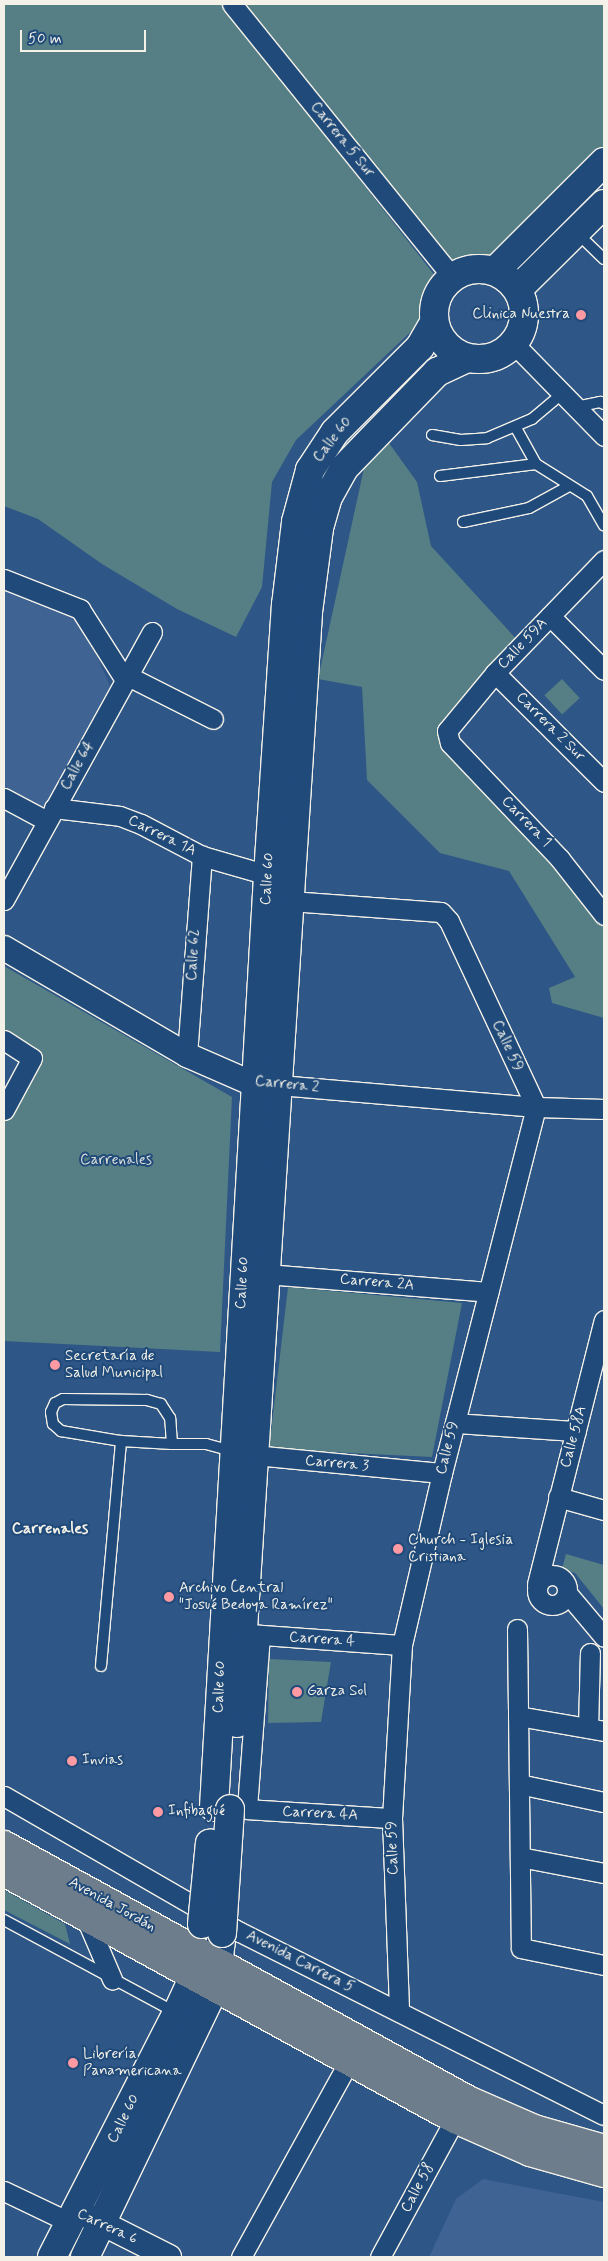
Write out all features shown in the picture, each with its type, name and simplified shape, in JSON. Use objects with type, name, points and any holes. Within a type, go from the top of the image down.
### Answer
[{"type":"main road","points":[[495,271],[604,162]]},
{"type":"main road","points":[[518,289],[604,204]]},
{"type":"main road","points":[[472,269],[495,271],[518,289],[525,317],[514,344],[493,358],[467,358],[446,346],[434,323],[436,300],[452,277],[472,269]]},
{"type":"main road","name":"Calle 60","points":[[94,2238],[207,1971],[231,1809],[251,1634],[244,1454],[266,1274],[268,875],[286,606],[296,522],[310,470],[335,432],[420,347],[434,323]]},
{"type":"main road","name":"Calle 60","points":[[231,1809],[244,1454],[268,1085],[290,901],[308,612],[319,528],[328,497],[344,468],[437,372],[467,358]]},
{"type":"main road","name":"Avenida Jordán","points":[[4,1845],[207,1971]]},
{"type":"main road","name":"Avenida Jordán","points":[[4,1872],[85,1916],[207,1971]]},
{"type":"main road","points":[[207,1971],[349,2061],[455,2119],[530,2152],[604,2173]]},
{"type":"main road","points":[[207,1971],[476,2104],[534,2129],[604,2149]]},
{"type":"main road","name":"Calle 60","points":[[52,2257],[177,2013],[207,1971]]},
{"type":"street","name":"Carrera 5 Sur","points":[[232,4],[452,277]]},
{"type":"street","points":[[514,344],[604,436]]},
{"type":"street","name":"Calle 59A","points":[[447,731],[495,673],[604,562]]},
{"type":"street","points":[[4,579],[80,609],[126,678],[212,719]]},
{"type":"street","points":[[550,616],[604,670]]},
{"type":"street","name":"Calle 64","points":[[4,900],[152,632]]},
{"type":"street","name":"Carrera 2 Sur","points":[[495,673],[604,782]]},
{"type":"street","name":"Carrera 1","points":[[447,731],[450,743],[560,859],[604,915]]},
{"type":"street","name":"Carrera 1A","points":[[4,798],[50,814],[120,816],[141,824],[202,856],[268,875]]},
{"type":"street","name":"Calle 62","points":[[186,1055],[202,856]]},
{"type":"street","name":"Calle 59","points":[[290,901],[441,912],[449,921],[536,1107],[442,1473],[402,1646],[392,1818],[399,2012]]},
{"type":"street","name":"Carrera 2","points":[[4,948],[186,1055],[268,1085],[536,1107],[604,1109]]},
{"type":"street","points":[[4,1040],[32,1058],[4,1110]]},
{"type":"street","name":"Carrera 2A","points":[[266,1274],[488,1292]]},
{"type":"street","name":"Calle 58A","points":[[537,1584],[604,1320]]},
{"type":"street","points":[[455,1423],[576,1431]]},
{"type":"street","name":"Carrera 3","points":[[244,1454],[442,1473]]},
{"type":"street","points":[[558,1497],[604,1510]]},
{"type":"street","points":[[545,1555],[554,1574],[564,1581],[561,1599]]},
{"type":"street","points":[[554,1574],[544,1577],[537,1584],[540,1600],[561,1599],[600,1632]]},
{"type":"street","points":[[517,1629],[521,1948],[604,1965]]},
{"type":"street","name":"Carrera 4","points":[[251,1634],[402,1646]]},
{"type":"street","points":[[518,1716],[596,1730],[590,1653]]},
{"type":"street","points":[[519,1784],[604,1802]]},
{"type":"street","name":"Avenida Carrera 5","points":[[4,1796],[240,1932],[604,2115]]},
{"type":"street","name":"Carrera 4A","points":[[231,1809],[392,1818]]},
{"type":"street","points":[[520,1857],[604,1873]]},
{"type":"street","points":[[85,1916],[112,1979]]},
{"type":"street","points":[[580,1960],[604,1976]]},
{"type":"street","points":[[240,2257],[349,2061]]},
{"type":"street","name":"Calle 58","points":[[380,2257],[455,2119]]},
{"type":"street","name":"Carrera 6","points":[[4,2191],[42,2208],[74,2217],[94,2238],[138,2257]]},
{"type":"street","name":"Carrera 6","points":[[94,2238],[169,2257]]},
{"type":"lane","points":[[576,232],[604,260]]},
{"type":"lane","points":[[432,435],[461,440],[487,438],[516,428],[563,393]]},
{"type":"lane","points":[[576,407],[600,402],[604,404]]},
{"type":"lane","points":[[516,428],[536,464],[587,496],[604,526]]},
{"type":"lane","points":[[440,476],[536,464]]},
{"type":"lane","points":[[463,522],[529,508],[569,486]]},
{"type":"lane","points":[[172,1444],[170,1418],[161,1404],[147,1400],[72,1399],[55,1403],[51,1412],[53,1424],[61,1431],[121,1441],[172,1444],[206,1444],[244,1454]]},
{"type":"lane","points":[[101,1666],[121,1441]]},
{"type":"lane","points":[[4,1920],[177,2013]]},
{"type":"shaded area","points":[[4,584],[78,613],[110,686],[42,812],[4,791]]},
{"type":"shaded area","points":[[483,2179],[604,2202],[604,2257],[429,2257],[456,2199]]},
{"type":"green space","points":[[4,4],[222,4],[436,277],[418,325],[296,440],[272,482],[262,587],[236,637],[177,609],[102,564],[38,519],[4,506]]},
{"type":"green space","points":[[240,4],[604,4],[604,153],[493,264],[475,263],[454,268]]},
{"type":"green space","points":[[384,436],[417,482],[431,546],[520,643],[443,735],[604,911],[604,1018],[552,1003],[549,988],[575,977],[509,871],[440,853],[367,780],[362,687],[318,679],[366,459]]},
{"type":"green space","points":[[562,679],[580,698],[562,714],[544,695]]},
{"type":"green space","name":"Carrenales","points":[[4,966],[232,1097],[220,1352],[4,1341],[4,1120],[40,1056],[4,1035]]},
{"type":"green space","points":[[288,1287],[462,1303],[432,1457],[269,1449]]},
{"type":"green space","points":[[566,1554],[604,1565],[604,1609],[575,1573],[562,1569]]},
{"type":"green space","name":"Garza Sol","points":[[269,1659],[331,1662],[321,1722],[268,1723]]},
{"type":"green space","points":[[4,1890],[65,1924],[70,1944],[4,1910]]},
{"type":"place","name":"Clinica Nuestra","points":[[581,315]]},
{"type":"place","name":"Secretaría de Salud Municipal","points":[[55,1365]]},
{"type":"place","name":"Church - Iglesia Cristiana","points":[[398,1549]]},
{"type":"place","name":"Archivo Central \"Josué Bedoya Ramírez\"","points":[[169,1597]]},
{"type":"place","name":"Garza Sol","points":[[297,1692]]},
{"type":"place","name":"Invias","points":[[72,1761]]},
{"type":"place","name":"Infibagué","points":[[158,1812]]},
{"type":"place","name":"Librería Panamericana","points":[[73,2063]]},
{"type":"district","name":"Carrenales","points":[[50,1529]]}]
